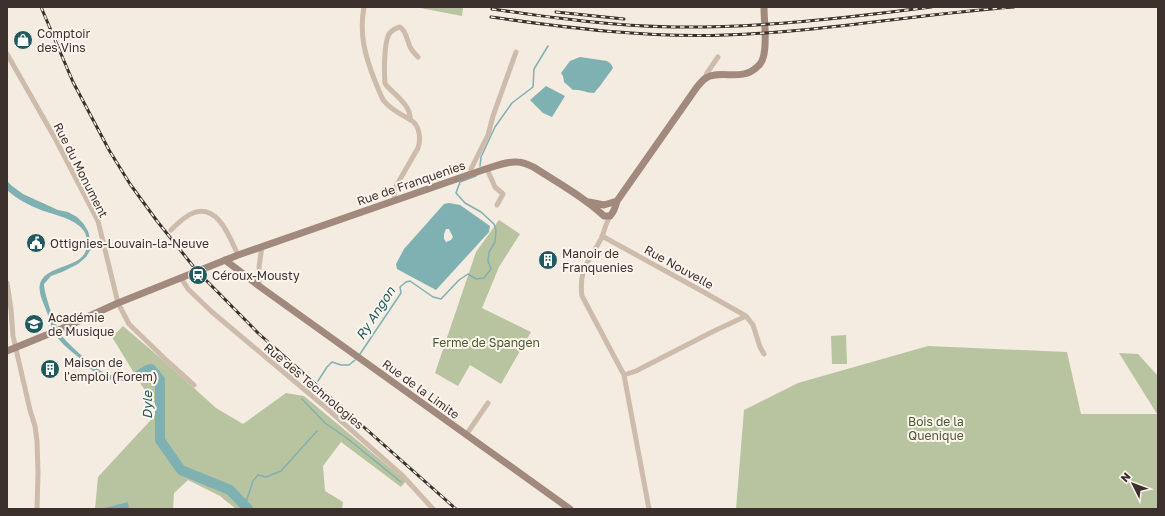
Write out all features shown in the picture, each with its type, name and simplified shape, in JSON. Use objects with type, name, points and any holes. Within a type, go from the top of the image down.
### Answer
[{"type":"street","points":[[364,7],[361,26],[362,40],[377,85],[386,103],[399,114],[410,120],[419,132],[420,144],[395,188],[394,195],[396,200]]},
{"type":"street","points":[[705,78],[716,75],[745,74],[760,64],[763,60],[765,50],[764,7]]},
{"type":"street","points":[[410,120],[411,116],[404,104],[386,85],[385,82],[384,60],[389,34],[395,28],[400,27],[403,29],[409,46],[418,57]]},
{"type":"street","points":[[471,174],[471,169],[488,135],[493,116],[516,52]]},
{"type":"street","name":"Rue du Monument","points":[[8,56],[56,140],[98,221],[118,303],[129,324],[194,385]]},
{"type":"street","points":[[649,509],[624,375],[582,296],[582,272],[602,236],[605,226],[605,215],[600,209],[617,201],[697,87],[705,78],[718,57]]},
{"type":"street","name":"Rue de Franquenies","points":[[7,351],[61,329],[118,303],[238,255],[471,174],[508,163],[518,162],[535,168],[605,215]]},
{"type":"street","points":[[487,169],[495,187],[503,194],[497,205]]},
{"type":"street","name":"Rue de Franquenies","points":[[585,201],[609,206]]},
{"type":"street","points":[[605,215],[613,214],[609,206]]},
{"type":"street","points":[[171,230],[193,213],[201,211],[208,212],[222,222],[238,255]]},
{"type":"street","name":"Rue Nouvelle","points":[[602,236],[746,316]]},
{"type":"street","points":[[259,286],[259,267],[262,246]]},
{"type":"street","name":"Rue de la Limite","points":[[225,260],[570,509]]},
{"type":"street","name":"Rue des Technologies","points":[[181,278],[188,289],[212,312],[324,406],[402,475],[433,509]]},
{"type":"street","points":[[7,283],[15,347],[35,426],[37,441],[37,509]]},
{"type":"street","points":[[624,375],[636,371],[746,316],[753,325],[760,347],[764,354]]},
{"type":"street","points":[[466,435],[488,403]]},
{"type":"green space","points":[[415,7],[463,7],[462,16]]},
{"type":"green space","name":"Ferme de Spangen","points":[[499,220],[520,234],[499,267],[482,308],[531,332],[501,384],[470,365],[458,386],[435,373],[476,252]]},
{"type":"green space","points":[[123,326],[216,408],[243,424],[286,393],[304,396],[406,481],[401,487],[341,442],[323,466],[325,491],[343,502],[342,509],[236,509],[220,496],[188,480],[174,493],[173,509],[95,509],[98,477],[160,410],[142,386],[112,337]]},
{"type":"green space","points":[[846,335],[847,364],[832,364],[831,336]]},
{"type":"green space","name":"Bois de la Quenique","points":[[928,346],[1067,352],[1081,414],[1157,414],[1119,353],[1138,354],[1158,376],[1158,509],[736,509],[744,410],[798,383]]},
{"type":"water","points":[[580,57],[607,61],[613,68],[594,93],[573,90],[564,82],[561,73],[570,61]]},
{"type":"water","points":[[546,86],[565,96],[552,117],[543,113],[530,100]]},
{"type":"water","points":[[7,181],[23,194],[77,217],[88,231],[91,249],[86,257],[78,264],[51,276],[44,284],[50,309],[63,337],[85,359],[103,372],[114,376],[124,377],[143,367],[152,366],[160,371],[156,378],[151,372],[126,381],[100,376],[64,345],[55,335],[41,296],[41,282],[48,273],[77,261],[83,256],[86,250],[86,235],[80,227],[70,220],[23,202],[7,190]]},
{"type":"water","points":[[449,203],[460,205],[490,226],[489,232],[436,290],[397,269],[396,264],[404,249],[444,204]],"holes":[[[446,229],[449,229],[453,237],[451,240],[446,242],[444,239]]]},
{"type":"water","points":[[128,502],[129,509],[101,509]]},
{"type":"waterway","name":"Ry Angon","points":[[480,166],[481,157],[495,127],[512,103],[533,87],[534,69],[548,46]]},
{"type":"waterway","name":"Ry Angon","points":[[360,354],[401,293],[400,287],[406,282],[410,281],[433,297],[441,299],[459,280],[468,274],[476,279],[484,278],[491,269],[488,261],[489,252],[495,242],[496,230],[494,224],[481,212],[465,203],[456,193],[460,182],[476,176]]},
{"type":"waterway","name":"Ry Angon","points":[[318,381],[332,362],[341,365],[349,365],[355,360]]},
{"type":"waterway","name":"Dyle","points":[[147,370],[151,369],[160,380],[160,440],[181,470],[230,490],[248,509]]},
{"type":"waterway","points":[[302,399],[325,423],[348,439],[401,482]]},
{"type":"waterway","name":"Ry Angon","points":[[245,505],[253,481],[258,475],[266,477],[281,471],[317,431]]},
{"type":"railway","points":[[41,7],[73,82],[109,150],[130,184],[197,271],[258,333],[456,509]]},
{"type":"railway","points":[[492,9],[606,23],[674,27],[706,27],[802,22],[931,7]]},
{"type":"railway","points":[[491,17],[637,34],[696,36],[762,33],[834,27],[1014,7]]},
{"type":"railway","points":[[556,12],[624,19]]},
{"type":"place","name":"Comptoir des Vins","points":[[23,40]]},
{"type":"place","name":"Ottignies-Louvain-la-Neuve","points":[[36,243]]},
{"type":"place","name":"Manoir de Franquenies","points":[[548,260]]},
{"type":"place","name":"Céroux-Mousty","points":[[198,275]]},
{"type":"place","name":"Académie de Musique","points":[[34,324]]},
{"type":"place","name":"Maison de l'emploi (Forem)","points":[[50,369]]}]
